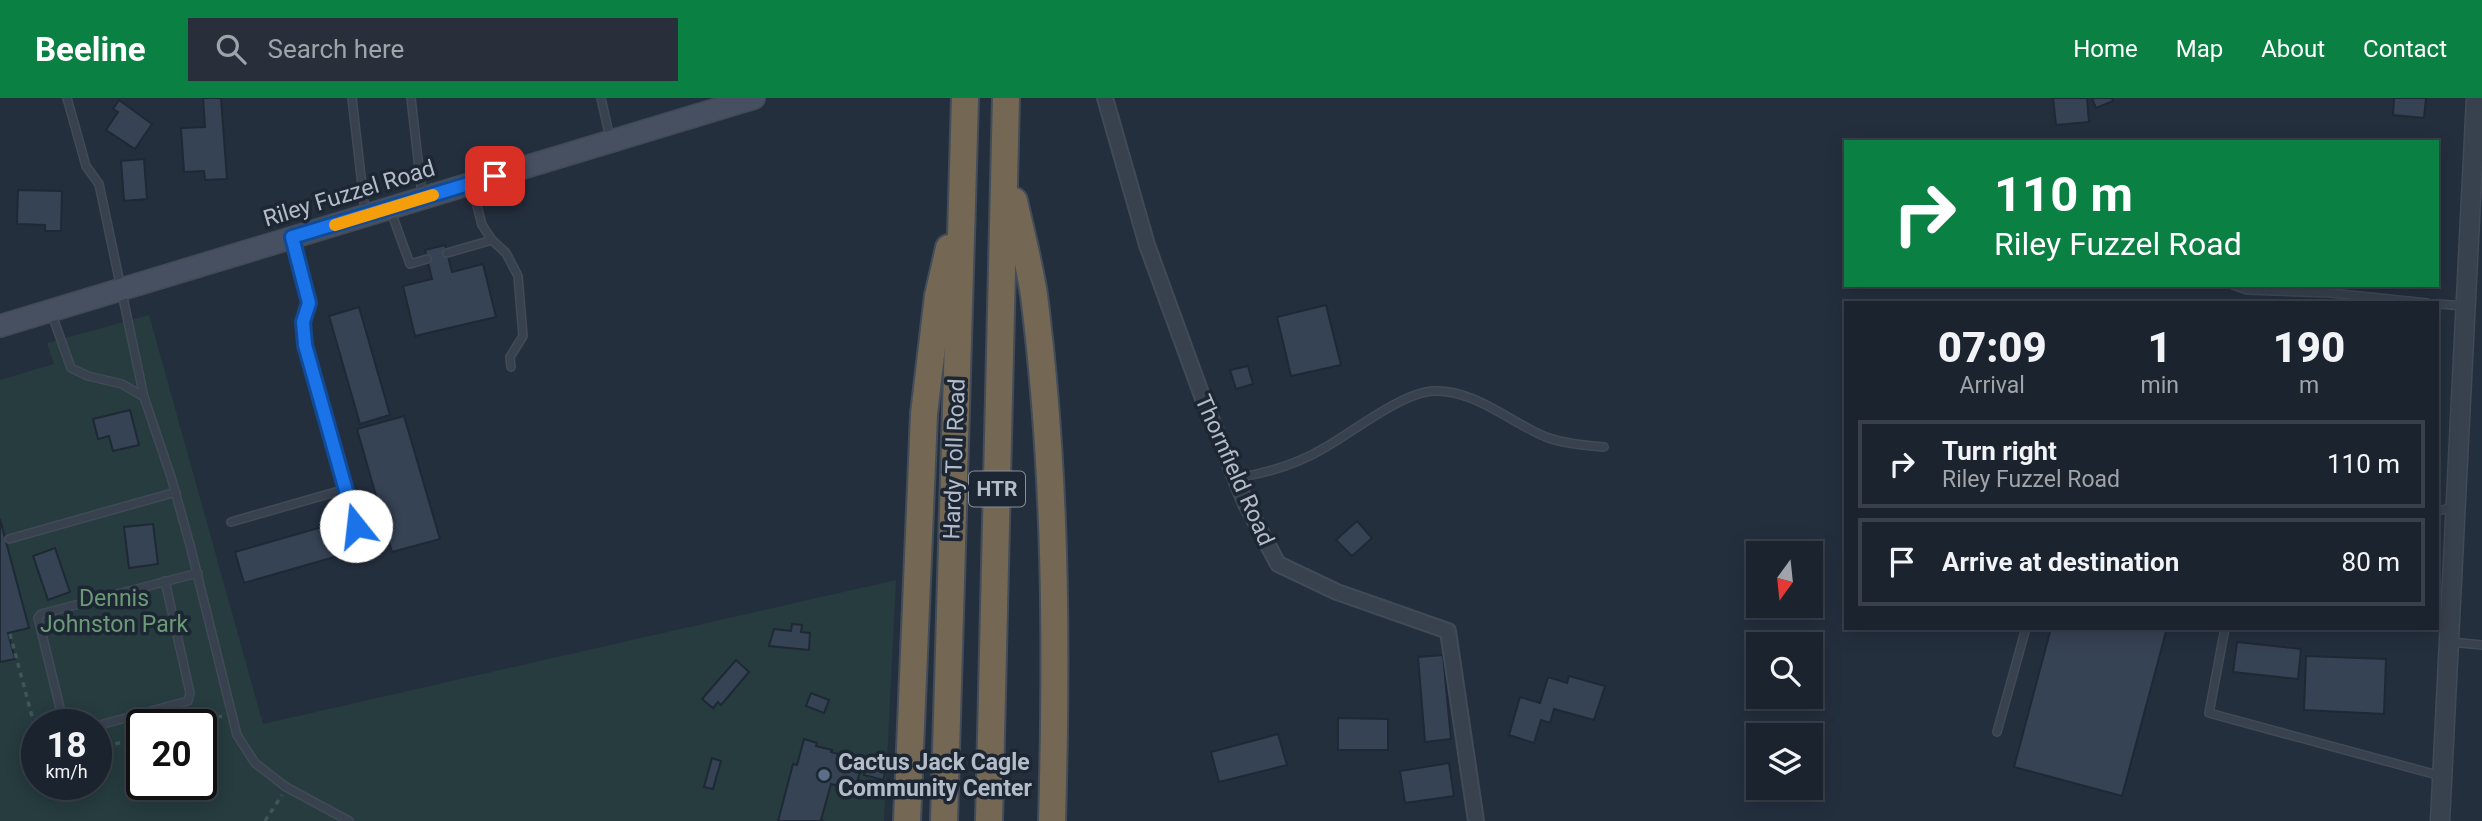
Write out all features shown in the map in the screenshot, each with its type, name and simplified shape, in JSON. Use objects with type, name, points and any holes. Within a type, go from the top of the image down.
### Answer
[{"type":"highway","name":"Hardy Toll Road","points":[[944,821],[965,98]]},
{"type":"highway","name":"Hardy Toll Road","points":[[989,821],[1006,98]]},
{"type":"highway","points":[[1006,158],[1033,292],[1048,436],[1055,600],[1052,821]]},
{"type":"highway","points":[[907,821],[924,414],[938,296],[962,192]]},
{"type":"main road","name":"Riley Fuzzel Road","points":[[0,326],[610,141],[716,103],[754,98]]},
{"type":"street","name":"Thornfield Road","points":[[1105,98],[1147,245],[1205,404],[1246,504],[1278,564],[1337,592],[1448,631],[1476,821]]},
{"type":"street","points":[[2440,821],[2449,642],[2447,509],[2465,307],[2476,98]]},
{"type":"lane","points":[[67,98],[86,166],[99,184],[144,397],[176,492],[237,735],[255,763],[286,787],[349,821]]},
{"type":"lane","points":[[352,98],[366,216]]},
{"type":"lane","points":[[411,98],[422,199]]},
{"type":"lane","points":[[601,98],[610,141]]},
{"type":"lane","points":[[472,183],[482,225],[492,240],[506,253],[518,276],[523,336],[510,357],[511,367]]},
{"type":"lane","points":[[390,208],[410,264],[427,259]]},
{"type":"lane","points":[[292,237],[309,303],[303,322],[305,345],[361,544]]},
{"type":"lane","points":[[447,253],[492,240]]},
{"type":"lane","points":[[2239,287],[2247,290],[2331,293],[2408,301]]},
{"type":"lane","points":[[2439,304],[2465,307]]},
{"type":"lane","points":[[51,311],[71,369],[122,384],[144,397]]},
{"type":"lane","points":[[1235,478],[1261,474],[1291,464],[1324,449],[1398,403],[1420,392],[1431,391],[1452,393],[1490,407],[1545,436],[1566,443],[1604,447]]},
{"type":"lane","points":[[231,522],[346,489]]},
{"type":"lane","points":[[9,538],[176,492]]},
{"type":"lane","points":[[60,709],[38,618],[41,614],[198,573]]},
{"type":"lane","points":[[112,722],[188,701],[190,693],[165,581]]},
{"type":"lane","points":[[1997,732],[2025,630]]},
{"type":"lane","points":[[2225,630],[2209,713],[2442,776]]},
{"type":"lane","points":[[2449,642],[2482,645]]},
{"type":"path","points":[[10,634],[30,709]]},
{"type":"path","points":[[265,821],[286,787]]},
{"type":"green space","name":"Dennis Johnston Park","points":[[149,315],[263,724],[896,580],[884,821],[0,821],[0,380],[54,364],[47,343]]},
{"type":"building","points":[[203,98],[221,98],[227,179],[205,180],[204,171],[184,172],[181,128],[205,127]]},
{"type":"building","points":[[2053,98],[2087,98],[2089,122],[2056,125]]},
{"type":"building","points":[[2092,98],[2112,98],[2113,101],[2096,108]]},
{"type":"building","points":[[2394,98],[2426,98],[2424,118],[2393,115]]},
{"type":"building","points":[[119,100],[152,124],[135,149],[106,130],[118,112],[113,109]]},
{"type":"building","points":[[144,159],[147,199],[124,201],[121,161]]},
{"type":"building","points":[[18,190],[62,191],[61,231],[45,231],[45,225],[17,224]]},
{"type":"building","points":[[445,245],[452,272],[483,264],[496,317],[415,336],[403,286],[432,279],[425,250]]},
{"type":"building","points":[[1326,305],[1341,365],[1291,376],[1277,317]]},
{"type":"building","points":[[359,307],[390,415],[360,424],[329,316]]},
{"type":"building","points":[[1248,366],[1253,384],[1236,389],[1230,370]]},
{"type":"building","points":[[130,410],[139,445],[113,451],[109,436],[98,439],[93,419]]},
{"type":"building","points":[[404,416],[440,539],[392,552],[357,429]]},
{"type":"building","points":[[0,519],[29,628],[8,633],[15,659],[0,662]]},
{"type":"building","points":[[1357,521],[1372,538],[1352,556],[1336,540]]},
{"type":"building","points":[[153,524],[158,564],[129,568],[124,527]]},
{"type":"building","points":[[329,525],[338,556],[244,583],[235,552]]},
{"type":"building","points":[[55,548],[70,592],[48,600],[33,556]]},
{"type":"building","points":[[792,624],[802,625],[801,632],[810,633],[809,650],[769,646],[774,629],[791,631]]},
{"type":"building","points":[[2050,630],[2166,630],[2122,796],[2014,767]]},
{"type":"building","points":[[2237,642],[2301,649],[2298,679],[2233,672]]},
{"type":"building","points":[[1443,655],[1451,739],[1425,742],[1418,657]]},
{"type":"building","points":[[2306,656],[2386,659],[2384,714],[2304,710]]},
{"type":"building","points":[[736,660],[749,672],[721,705],[718,702],[713,708],[702,699]]},
{"type":"building","points":[[1569,676],[1605,686],[1594,720],[1554,709],[1550,723],[1541,720],[1534,743],[1509,735],[1520,697],[1540,703],[1548,677],[1567,683]]},
{"type":"building","points":[[811,693],[829,700],[824,713],[806,706]]},
{"type":"building","points":[[1338,718],[1388,719],[1388,750],[1338,750]]},
{"type":"building","points":[[1278,734],[1287,765],[1219,782],[1211,752]]},
{"type":"building","name":"Cactus Jack Cagle Community Center","points":[[804,739],[848,757],[846,763],[861,767],[855,790],[831,784],[821,820],[824,821],[778,821],[793,764],[797,765]]},
{"type":"building","points":[[869,757],[888,762],[883,780],[864,775]]},
{"type":"building","points":[[712,758],[721,761],[713,789],[704,787]]},
{"type":"building","points":[[1449,763],[1454,796],[1405,803],[1400,771]]},
{"type":"slow traffic","points":[[335,225],[433,195]]},
{"type":"place","name":"Cactus Jack Cagle Community Center","points":[[824,775]]},
{"type":"route","points":[[356,526],[305,345],[303,322],[309,303],[292,237],[495,176]]}]
